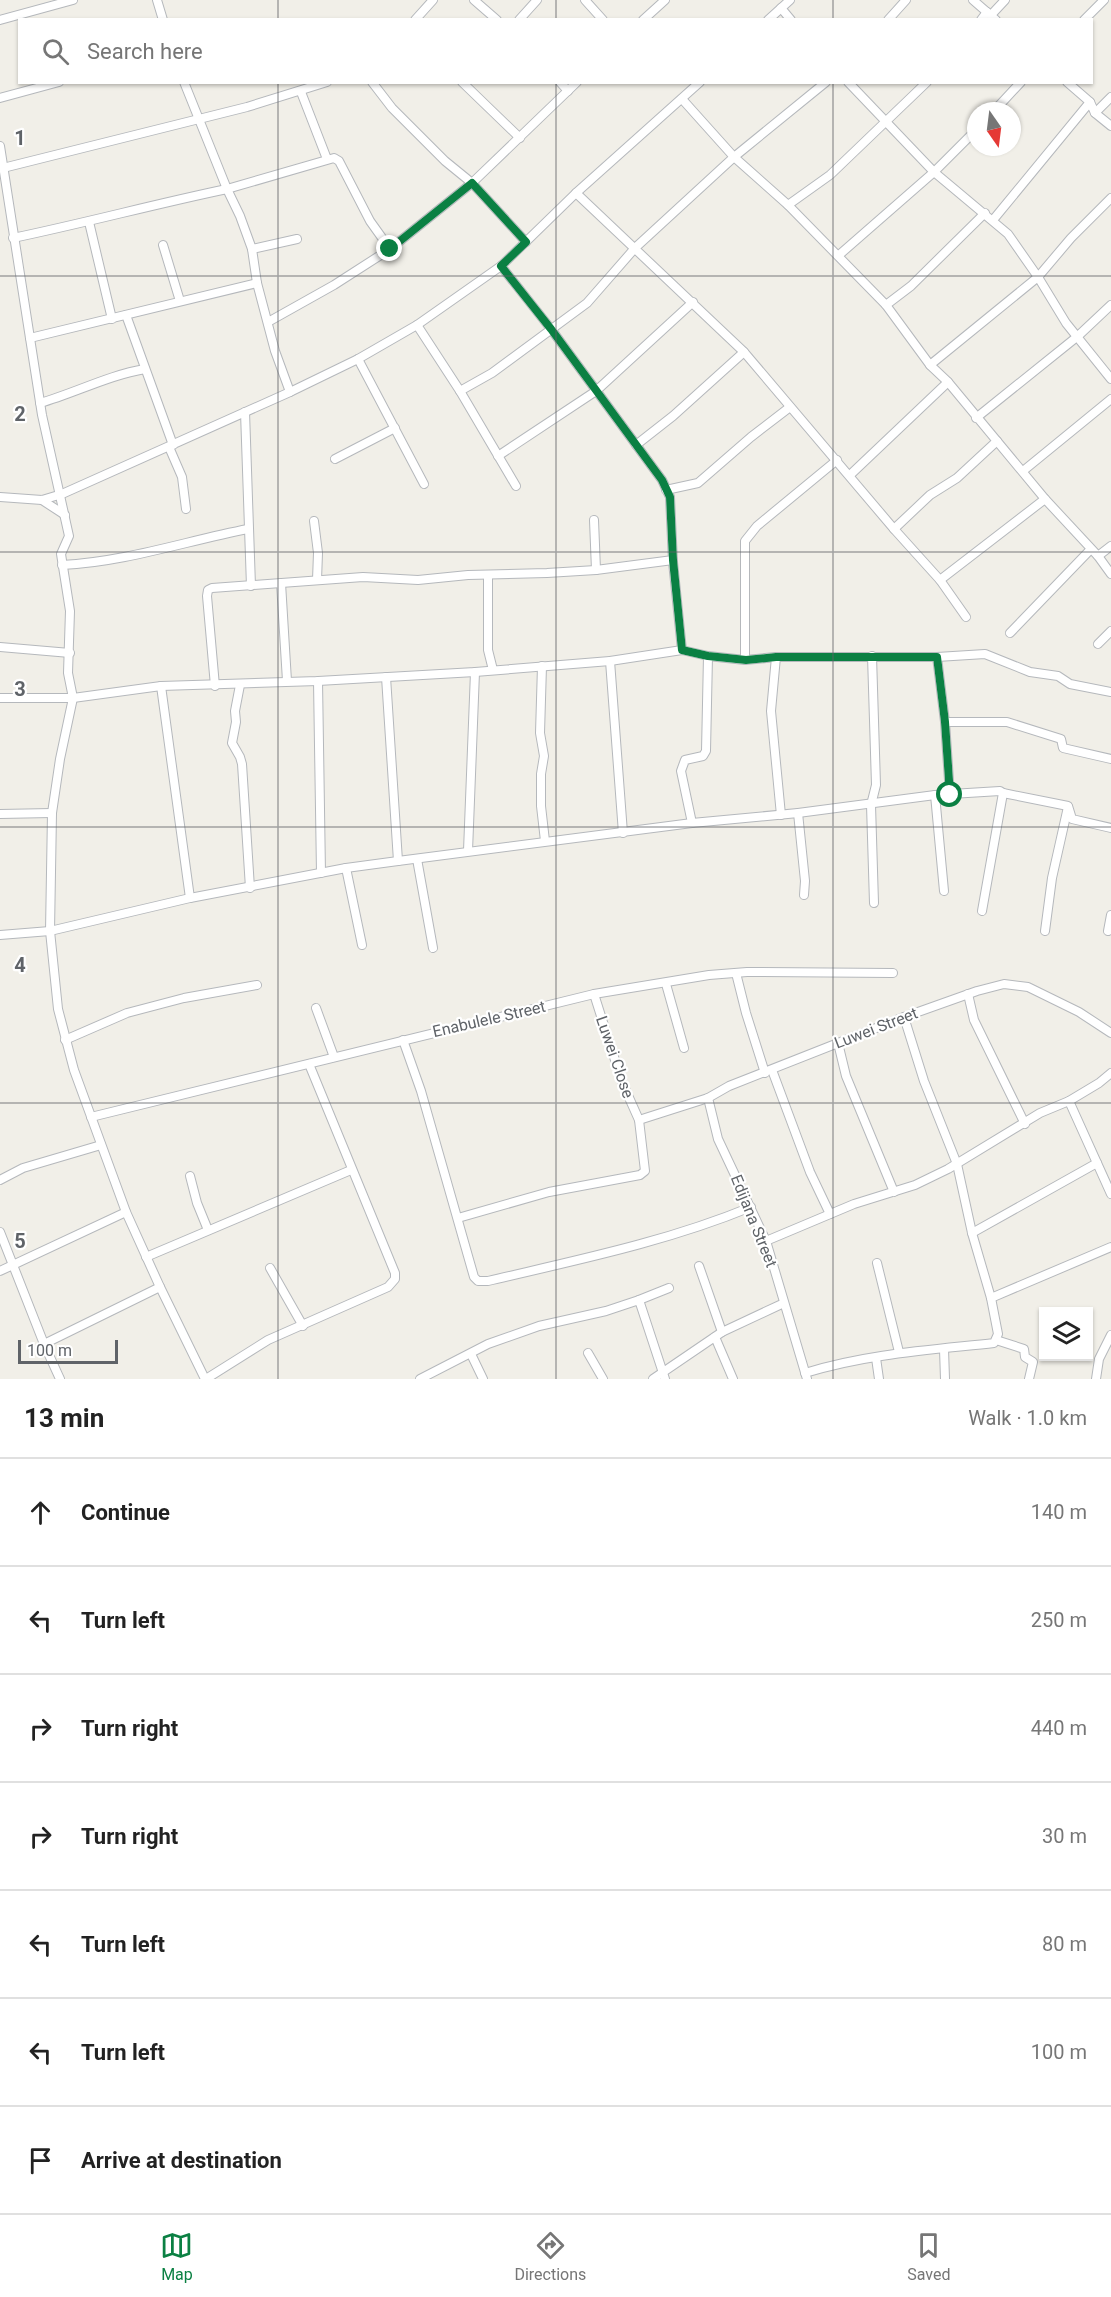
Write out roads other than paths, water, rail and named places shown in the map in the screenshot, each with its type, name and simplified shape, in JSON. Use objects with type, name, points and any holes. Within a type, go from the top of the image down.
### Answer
[{"type":"street","points":[[0,20],[73,0]]},
{"type":"street","points":[[157,0],[162,18]]},
{"type":"street","points":[[417,18],[433,0]]},
{"type":"street","points":[[474,0],[494,18]]},
{"type":"street","points":[[521,18],[537,0]]},
{"type":"street","points":[[585,0],[601,18]]},
{"type":"street","points":[[645,18],[665,0]]},
{"type":"street","points":[[770,18],[790,0]]},
{"type":"street","points":[[890,18],[906,0]]},
{"type":"street","points":[[973,0],[991,16],[1005,0]]},
{"type":"street","points":[[1086,18],[1104,0]]},
{"type":"street","points":[[781,8],[789,18]]},
{"type":"street","points":[[0,98],[52,84]]},
{"type":"street","points":[[185,84],[197,119],[240,216],[252,249],[257,283],[275,351],[290,392]]},
{"type":"street","points":[[3,168],[301,92],[322,84]]},
{"type":"street","points":[[374,84],[392,108],[445,161],[472,183],[526,242]]},
{"type":"street","points":[[464,84],[520,138]]},
{"type":"street","points":[[562,84],[568,91]]},
{"type":"street","points":[[268,322],[334,285],[390,249],[472,183],[575,84]]},
{"type":"street","points":[[0,496],[42,500],[69,491],[290,392],[358,359],[417,325],[501,266],[576,193],[698,84]]},
{"type":"street","points":[[460,391],[492,373],[586,303],[635,248],[734,157],[824,84]]},
{"type":"street","points":[[850,84],[934,172],[1008,234],[1066,323],[1111,379]]},
{"type":"street","points":[[788,205],[830,175],[925,84]]},
{"type":"street","points":[[1002,102],[1019,84]]},
{"type":"street","points":[[1069,84],[1090,102],[1095,113],[1111,126]]},
{"type":"street","points":[[301,92],[327,159]]},
{"type":"street","points":[[1095,113],[1111,98]]},
{"type":"street","points":[[682,99],[734,157],[788,205],[886,305],[930,365],[948,382],[1111,574]]},
{"type":"street","points":[[993,220],[1090,102]]},
{"type":"street","points":[[839,255],[934,172],[967,139]]},
{"type":"street","points":[[0,146],[3,192],[13,238],[40,403],[69,536],[61,554],[70,611],[68,673],[73,698],[60,759],[52,813],[50,931],[58,1009],[65,1041],[126,1212],[159,1287],[205,1379],[268,1340],[388,1287],[395,1279],[395,1273],[309,1064]]},
{"type":"street","points":[[13,238],[227,189],[334,158],[339,161],[370,221],[390,249]]},
{"type":"street","points":[[576,193],[744,352],[940,580],[966,617]]},
{"type":"street","points":[[930,365],[1038,277],[1071,238],[1111,198]]},
{"type":"street","points":[[886,305],[919,279],[985,213]]},
{"type":"street","points":[[89,222],[112,319]]},
{"type":"street","points":[[252,249],[297,239]]},
{"type":"street","points":[[163,245],[180,301]]},
{"type":"street","points":[[501,266],[551,329],[662,480],[670,497],[673,560],[682,650]]},
{"type":"street","points":[[30,338],[257,283]]},
{"type":"street","points":[[498,456],[597,391],[693,302]]},
{"type":"street","points":[[976,417],[1078,336],[1111,305]]},
{"type":"street","points":[[126,315],[182,477],[186,508]]},
{"type":"street","points":[[417,325],[460,391],[516,486]]},
{"type":"street","points":[[636,445],[673,416],[744,352]]},
{"type":"street","points":[[358,359],[424,484]]},
{"type":"street","points":[[40,403],[68,395],[127,372],[145,369]]},
{"type":"street","points":[[850,476],[948,382]]},
{"type":"street","points":[[1023,471],[1111,399]]},
{"type":"street","points":[[666,490],[698,483],[751,436],[790,407]]},
{"type":"street","points":[[245,412],[251,586]]},
{"type":"street","points":[[335,459],[395,428]]},
{"type":"street","points":[[894,529],[930,495],[957,478],[997,441]]},
{"type":"street","points":[[746,660],[745,541],[757,526],[837,460]]},
{"type":"street","points":[[940,580],[1045,499]]},
{"type":"street","points":[[42,500],[65,516]]},
{"type":"street","points":[[594,520],[596,570]]},
{"type":"street","points":[[314,521],[318,553],[317,580]]},
{"type":"street","points":[[62,565],[120,559],[173,544],[248,529]]},
{"type":"street","points":[[1098,556],[1111,546]]},
{"type":"street","points":[[1010,633],[1090,550]]},
{"type":"street","points":[[215,686],[207,592],[212,588],[363,577],[418,580],[468,575],[596,570],[673,560]]},
{"type":"street","points":[[488,576],[488,650],[493,670]]},
{"type":"street","points":[[281,583],[287,681]]},
{"type":"street","points":[[1098,644],[1111,631]]},
{"type":"street","points":[[0,647],[70,653]]},
{"type":"street","points":[[0,698],[73,698],[161,686],[240,685],[475,672],[610,661],[682,650],[708,656],[746,660],[776,657],[937,657],[985,654],[1030,672],[1058,676],[1070,684],[1111,692]]},
{"type":"street","points":[[692,823],[681,771],[685,760],[703,756],[706,751],[708,656]]},
{"type":"street","points":[[872,656],[876,784],[871,804],[874,903]]},
{"type":"street","points":[[776,657],[771,711],[781,815]]},
{"type":"street","points":[[937,657],[945,722],[950,795]]},
{"type":"street","points":[[610,661],[623,833]]},
{"type":"street","points":[[542,666],[540,733],[544,756],[541,774],[544,841]]},
{"type":"street","points":[[468,851],[475,672]]},
{"type":"street","points":[[386,677],[398,861]]},
{"type":"street","points":[[318,681],[321,873]]},
{"type":"street","points":[[240,685],[232,743],[242,764],[250,888]]},
{"type":"street","points":[[161,686],[190,898]]},
{"type":"street","points":[[945,722],[1007,722],[1023,725],[1061,739],[1063,748],[1111,759]]},
{"type":"street","points":[[0,935],[50,931],[190,898],[346,868],[692,823],[781,815],[935,795],[1000,791],[1068,806]]},
{"type":"street","points":[[982,911],[1003,793]]},
{"type":"street","points":[[935,795],[944,891]]},
{"type":"street","points":[[1068,806],[1072,819],[1111,828]]},
{"type":"street","points":[[1045,930],[1052,878],[1068,806]]},
{"type":"street","points":[[0,814],[52,813]]},
{"type":"street","points":[[798,813],[805,880],[804,895]]},
{"type":"street","points":[[417,859],[433,948]]},
{"type":"street","points":[[346,868],[362,945]]},
{"type":"street","points":[[1108,931],[1111,915]]},
{"type":"street","points":[[736,973],[746,1013],[768,1071],[830,1214]]},
{"type":"street","name":"Enabulele Street","points":[[91,1117],[594,994],[666,984],[709,975],[736,973],[893,973]]},
{"type":"street","points":[[666,984],[684,1048]]},
{"type":"street","name":"Luwei Street","points":[[639,1120],[708,1098],[729,1086],[904,1017],[1004,984],[1028,987],[1079,1012],[1111,1033]]},
{"type":"street","points":[[65,1041],[127,1013],[184,998],[257,985]]},
{"type":"street","name":"Luwei Close","points":[[458,1218],[549,1192],[644,1173],[639,1120],[622,1082],[594,994]]},
{"type":"street","points":[[968,994],[974,1020],[1025,1124]]},
{"type":"street","points":[[316,1008],[334,1057]]},
{"type":"street","points":[[806,1376],[838,1362],[876,1358],[899,1352],[994,1343],[998,1335],[991,1298],[972,1233],[957,1164],[924,1081],[904,1017]]},
{"type":"street","points":[[403,1040],[421,1091],[474,1277],[478,1281],[488,1281],[654,1242],[705,1226],[751,1207]]},
{"type":"street","points":[[837,1043],[846,1076],[894,1192]]},
{"type":"street","points":[[765,1240],[830,1214],[915,1185],[957,1164],[1040,1113],[1069,1101],[1111,1073]]},
{"type":"street","name":"Edijana Street","points":[[708,1098],[718,1139],[765,1240],[806,1376]]},
{"type":"street","points":[[1069,1101],[1111,1194]]},
{"type":"street","points":[[0,1180],[23,1168],[101,1145]]},
{"type":"street","points":[[972,1233],[1097,1163]]},
{"type":"street","points":[[146,1257],[351,1170]]},
{"type":"street","points":[[190,1176],[197,1203],[208,1230]]},
{"type":"street","points":[[0,1271],[126,1212]]},
{"type":"street","points":[[0,1232],[11,1254],[13,1266],[60,1379]]},
{"type":"street","points":[[991,1298],[1111,1247]]},
{"type":"street","points":[[877,1263],[899,1352]]},
{"type":"street","points":[[699,1266],[733,1379]]},
{"type":"street","points":[[270,1268],[303,1326]]},
{"type":"street","points":[[44,1344],[159,1287]]},
{"type":"street","points":[[420,1379],[488,1344],[539,1326],[606,1311],[669,1288]]},
{"type":"street","points":[[639,1300],[664,1376]]},
{"type":"street","points":[[653,1379],[664,1376],[719,1335],[784,1303]]},
{"type":"street","points":[[1096,1379],[1099,1359],[1111,1335]]},
{"type":"street","points":[[996,1340],[1024,1349],[1025,1357],[1033,1362],[1029,1379]]},
{"type":"street","points":[[944,1348],[945,1379]]},
{"type":"street","points":[[588,1353],[603,1379]]},
{"type":"street","points":[[471,1354],[483,1379]]},
{"type":"street","points":[[876,1358],[879,1379]]}]
